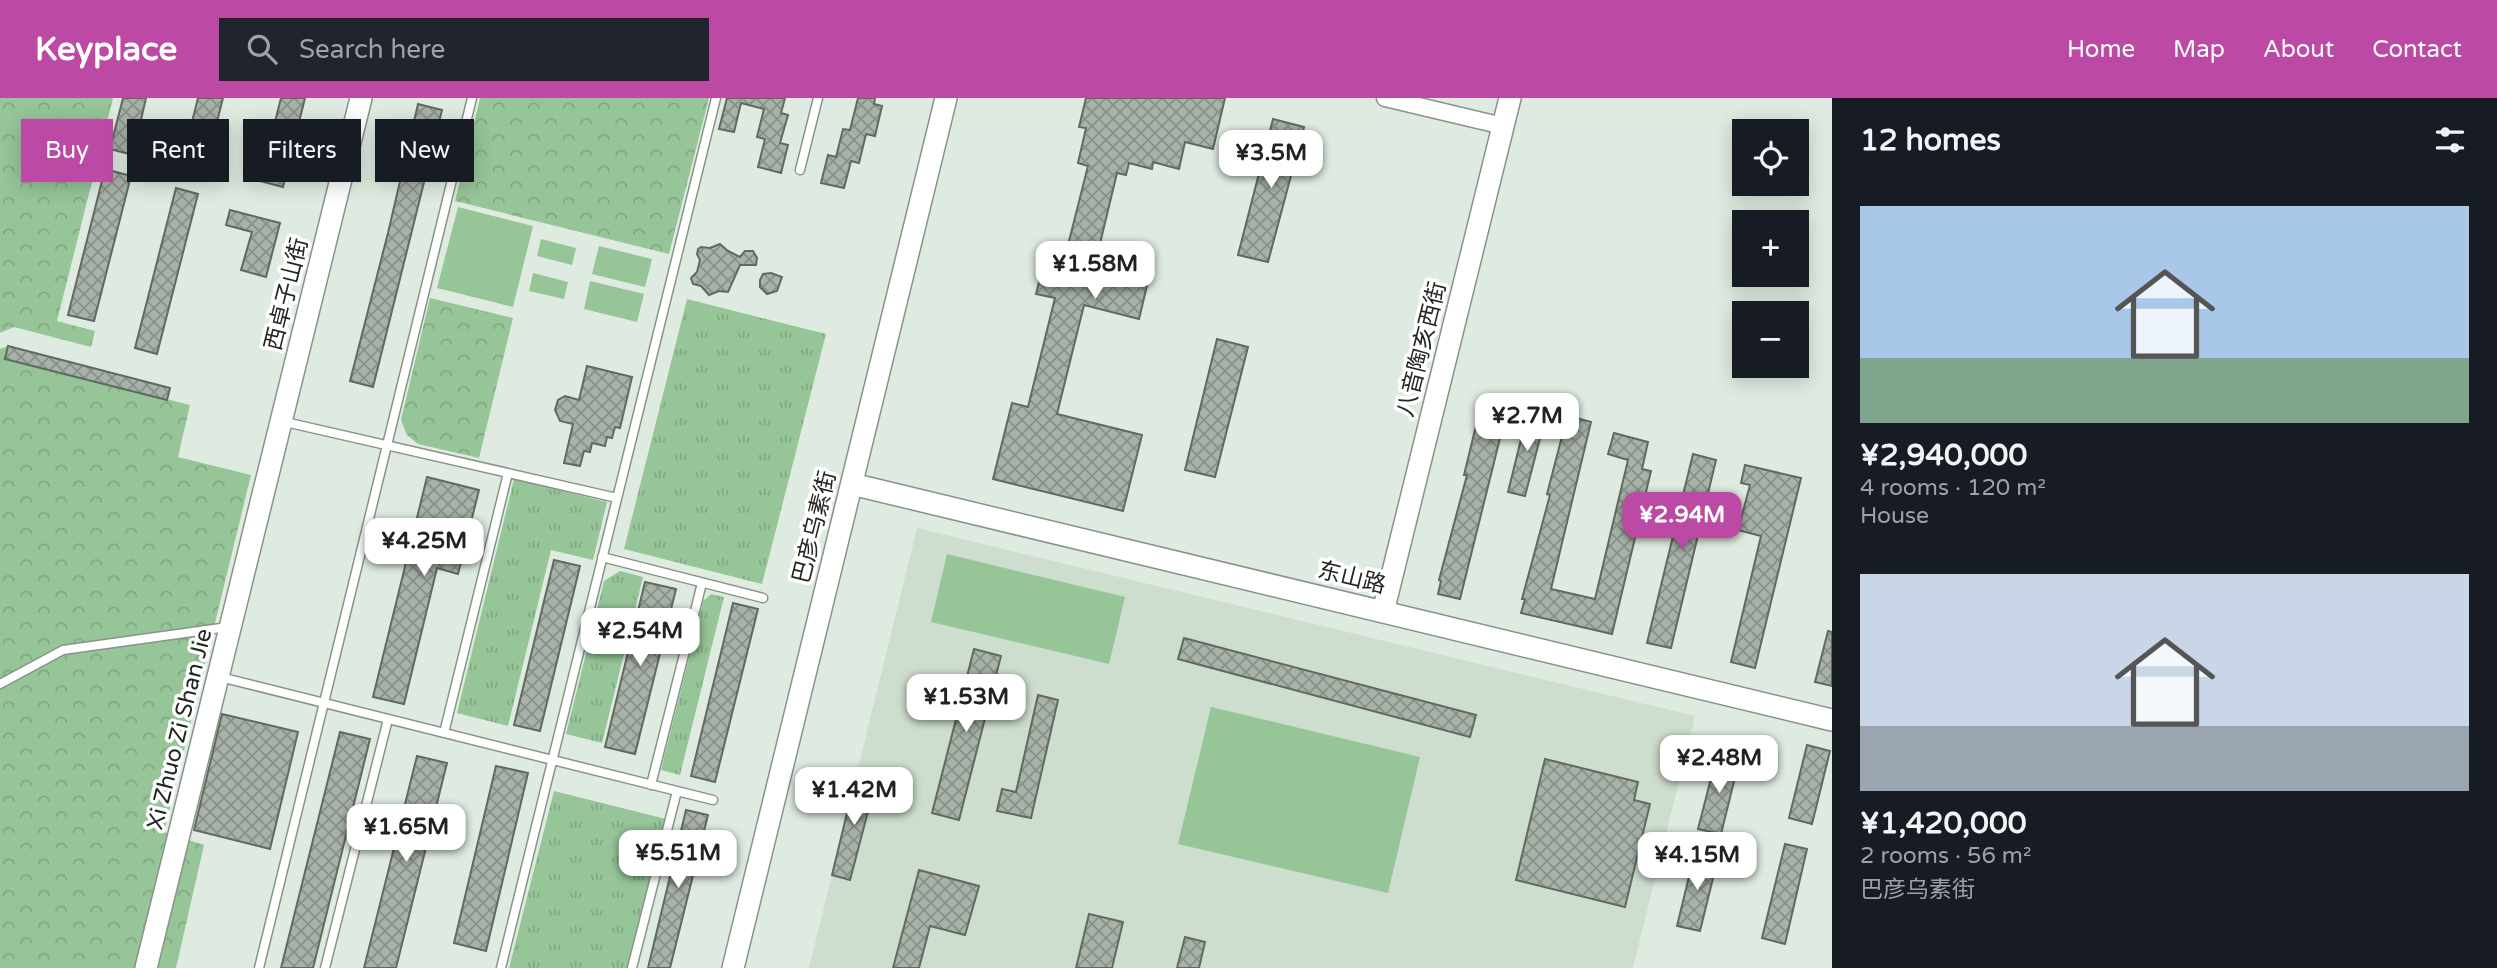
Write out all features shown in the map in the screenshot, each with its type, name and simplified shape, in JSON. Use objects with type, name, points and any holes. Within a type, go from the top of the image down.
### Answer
[{"type":"street","name":"西卓子山街","points":[[261,502],[361,98]]},
{"type":"street","name":"巴彦乌素街","points":[[733,968],[946,98]]},
{"type":"street","name":"巴彦乌素街","points":[[742,968],[955,98]]},
{"type":"street","points":[[1385,98],[1503,126]]},
{"type":"street","name":"八音陶亥西街","points":[[1383,612],[1510,98]]},
{"type":"street","name":"东山路","points":[[860,486],[1832,720]]},
{"type":"street","name":"Xi Zhuo Zi Shan Jie","points":[[146,968],[261,502]]},
{"type":"lane","points":[[258,968],[472,98]]},
{"type":"lane","points":[[500,968],[716,98]]},
{"type":"lane","points":[[800,170],[818,98]]},
{"type":"lane","points":[[281,421],[617,498]]},
{"type":"lane","points":[[444,733],[508,473]]},
{"type":"lane","points":[[602,557],[763,598]]},
{"type":"lane","points":[[651,785],[702,583]]},
{"type":"lane","points":[[0,684],[63,650],[231,626]]},
{"type":"lane","points":[[219,677],[713,800]]},
{"type":"lane","points":[[325,968],[388,719]]},
{"type":"lane","points":[[632,968],[677,791]]},
{"type":"shaded area","points":[[917,528],[1695,716],[1633,968],[809,968]]},
{"type":"green space","points":[[0,98],[113,98],[108,119],[21,119],[21,182],[92,182],[57,321],[95,331],[91,347],[14,327],[0,333]]},
{"type":"green space","points":[[480,98],[709,98],[669,254],[455,201],[460,182],[474,182],[474,123]]},
{"type":"green space","points":[[458,207],[533,226],[513,307],[437,288]]},
{"type":"green space","points":[[541,239],[576,248],[572,265],[537,256]]},
{"type":"green space","points":[[599,246],[652,259],[645,287],[592,274]]},
{"type":"green space","points":[[533,273],[568,282],[564,299],[529,291]]},
{"type":"green space","points":[[590,281],[644,294],[637,322],[584,309]]},
{"type":"green space","points":[[430,298],[513,318],[479,458],[418,444],[407,435],[401,420]]},
{"type":"green space","points":[[687,299],[826,334],[762,584],[624,549]]},
{"type":"green space","points":[[8,346],[5,359],[190,405],[178,457],[251,475],[164,832],[204,845],[176,968],[0,968],[0,349]]},
{"type":"green space","points":[[514,479],[607,502],[593,560],[551,550],[508,726],[457,713]]},
{"type":"green space","points":[[947,554],[1125,597],[1109,664],[931,622]]},
{"type":"green space","points":[[620,571],[643,577],[602,743],[566,734],[604,581]]},
{"type":"green space","points":[[711,594],[724,597],[680,775],[661,770],[703,601]]},
{"type":"green space","points":[[1211,707],[1420,757],[1388,893],[1178,844]]},
{"type":"green space","points":[[554,791],[666,819],[629,968],[509,968]]},
{"type":"building","points":[[123,98],[146,98],[141,119],[127,119],[127,153],[113,150],[113,137]]},
{"type":"building","points":[[198,98],[223,98],[218,119],[193,119]]},
{"type":"building","points":[[281,98],[305,98],[300,119],[276,119]]},
{"type":"building","points":[[727,98],[785,98],[781,113],[788,115],[780,143],[788,145],[781,173],[758,167],[765,139],[757,137],[764,109],[741,103],[734,132],[719,129]]},
{"type":"building","points":[[858,98],[875,98],[874,104],[882,106],[875,136],[866,134],[859,163],[851,161],[844,188],[821,183],[828,155],[836,157],[843,129],[850,130]]},
{"type":"building","points":[[1086,98],[1225,98],[1213,149],[1185,142],[1179,169],[1153,162],[1152,169],[1129,163],[1126,175],[1117,173],[1097,256],[1151,269],[1139,319],[1084,305],[1057,414],[1142,435],[1123,511],[993,479],[1012,403],[1028,407],[1055,298],[1036,294],[1049,244],[1067,249],[1088,166],[1078,163],[1086,128],[1079,127]]},
{"type":"building","points":[[418,104],[442,110],[440,119],[415,119]]},
{"type":"building","points":[[1273,119],[1304,127],[1268,262],[1238,255]]},
{"type":"building","points":[[113,171],[127,175],[127,182],[129,182],[94,321],[68,315],[102,182],[113,182]]},
{"type":"building","points":[[264,182],[284,182],[283,187]]},
{"type":"building","points":[[400,182],[424,182],[373,387],[350,381]]},
{"type":"building","points":[[176,188],[198,194],[157,354],[135,348]]},
{"type":"building","points":[[230,210],[280,223],[266,277],[241,270],[252,232],[226,225]]},
{"type":"building","points":[[720,244],[740,257],[745,251],[753,251],[757,258],[756,265],[740,265],[728,292],[719,291],[709,295],[701,286],[693,284],[691,278],[697,272],[700,260],[698,249]]},
{"type":"building","points":[[771,273],[782,277],[777,291],[767,294],[760,287],[760,280],[763,274]]},
{"type":"building","points":[[1217,339],[1248,347],[1215,477],[1185,470]]},
{"type":"building","points":[[8,346],[170,388],[167,400],[5,359]]},
{"type":"building","points":[[587,366],[632,377],[620,428],[615,427],[612,438],[607,437],[605,446],[592,443],[590,452],[584,451],[580,466],[564,463],[573,424],[560,421],[555,410],[558,400],[565,396],[579,400]]},
{"type":"building","points":[[1486,397],[1509,402],[1460,599],[1438,594],[1439,580],[1467,475],[1464,475],[1482,401],[1485,402]]},
{"type":"building","points":[[1528,411],[1546,415],[1525,496],[1508,492]]},
{"type":"building","points":[[1569,416],[1591,422],[1551,589],[1595,599],[1628,460],[1608,454],[1614,433],[1648,442],[1642,469],[1651,471],[1612,634],[1521,613],[1525,599],[1522,599],[1550,495],[1547,494]]},
{"type":"building","points":[[1693,454],[1716,460],[1671,648],[1647,643]]},
{"type":"building","points":[[1745,465],[1801,478],[1755,668],[1731,662],[1761,536],[1738,530],[1750,485],[1741,483]]},
{"type":"building","points":[[427,477],[479,490],[458,574],[437,568],[404,704],[373,697]]},
{"type":"building","points":[[554,560],[580,566],[540,731],[514,725]]},
{"type":"building","points":[[645,582],[676,589],[635,754],[605,747]]},
{"type":"building","points":[[733,603],[758,609],[715,782],[691,776]]},
{"type":"building","points":[[1828,631],[1832,632],[1832,686],[1815,682]]},
{"type":"building","points":[[1184,638],[1476,715],[1470,737],[1178,659]]},
{"type":"building","points":[[974,649],[1001,656],[959,820],[932,813]]},
{"type":"building","points":[[1038,695],[1058,700],[1031,818],[997,811],[1002,789],[1016,792]]},
{"type":"building","points":[[222,714],[298,732],[270,849],[194,830]]},
{"type":"building","points":[[340,732],[370,739],[313,968],[281,968]]},
{"type":"building","points":[[1807,745],[1830,751],[1812,824],[1789,818]]},
{"type":"building","points":[[1717,755],[1739,761],[1721,834],[1698,829]]},
{"type":"building","points":[[417,756],[447,763],[396,968],[364,968]]},
{"type":"building","points":[[1545,759],[1638,782],[1634,800],[1650,804],[1625,907],[1516,880]]},
{"type":"building","points":[[496,766],[528,773],[486,951],[454,943]]},
{"type":"building","points":[[856,776],[876,781],[850,880],[832,875]]},
{"type":"building","points":[[686,810],[708,815],[670,968],[648,968]]},
{"type":"building","points":[[1785,844],[1807,849],[1785,944],[1762,938]]},
{"type":"building","points":[[1695,852],[1718,858],[1700,931],[1677,926]]},
{"type":"building","points":[[919,870],[979,886],[965,935],[930,926],[919,968],[893,968]]},
{"type":"building","points":[[1089,914],[1123,922],[1112,968],[1076,968]]},
{"type":"building","points":[[1185,937],[1205,942],[1199,968],[1177,968]]}]
